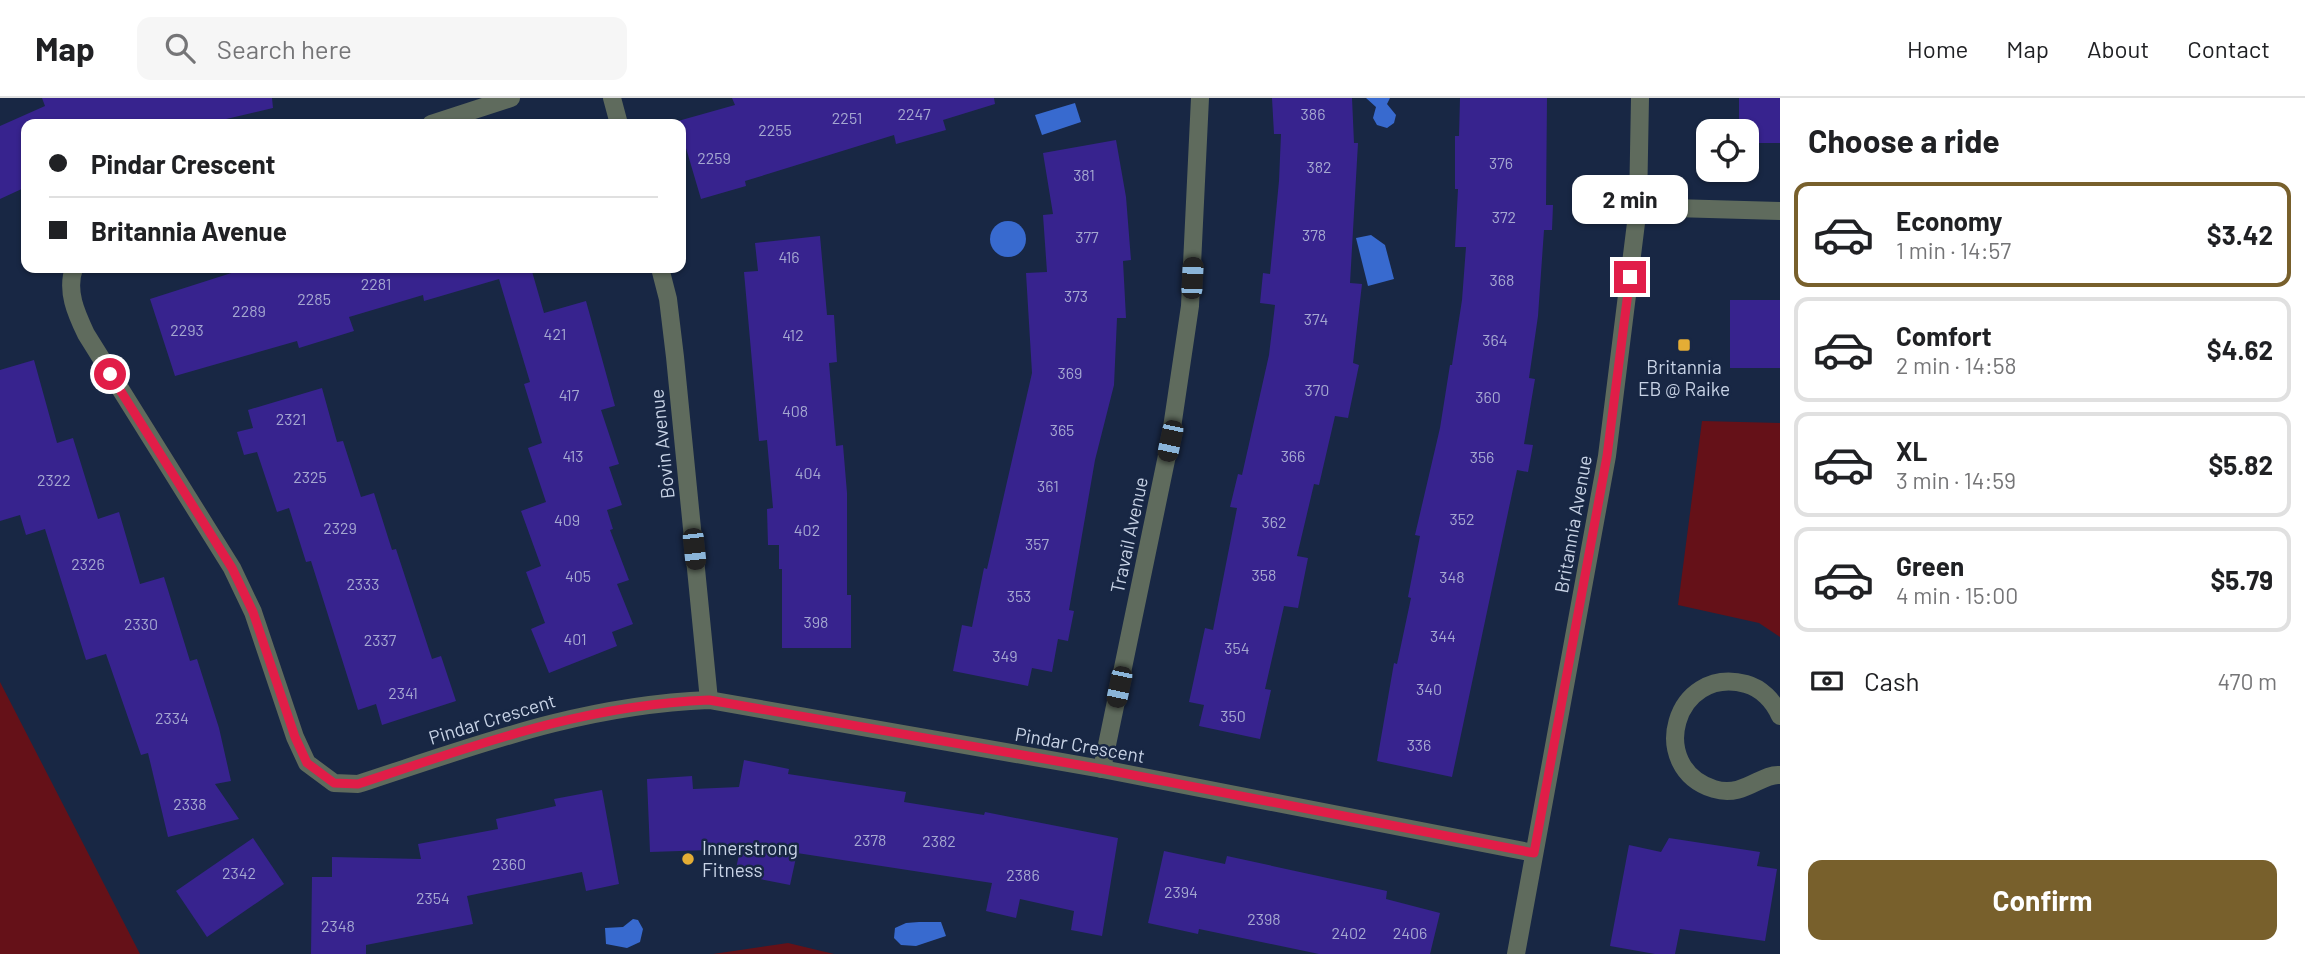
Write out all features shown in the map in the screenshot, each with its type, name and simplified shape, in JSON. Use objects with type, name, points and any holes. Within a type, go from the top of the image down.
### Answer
[{"type":"street","points":[[447,119],[511,98]]},
{"type":"street","points":[[612,98],[618,119]]},
{"type":"street","name":"Travail Avenue","points":[[1102,769],[1170,441],[1186,333],[1200,98]]},
{"type":"street","name":"Britannia Avenue","points":[[1516,954],[1607,456],[1638,207],[1640,98]]},
{"type":"street","points":[[1638,207],[1780,211]]},
{"type":"street","name":"Pindar Crescent","points":[[72,273],[73,308],[121,395],[232,568],[253,612],[295,737],[307,763],[318,774],[334,783],[358,784],[572,716],[653,702],[709,700],[1102,769],[1534,853]]},
{"type":"street","name":"Bovin Avenue","points":[[661,273],[668,299],[675,356],[709,700]]},
{"type":"street","points":[[1779,770],[1751,787],[1733,791],[1715,789],[1698,782],[1685,769],[1677,753],[1674,735],[1677,718],[1685,702],[1699,690],[1715,682],[1732,681],[1750,685],[1765,694],[1780,716]]},
{"type":"shaded area","points":[[1702,421],[1780,423],[1780,637],[1759,623],[1678,605]]},
{"type":"shaded area","points":[[0,682],[140,954],[0,954]]},
{"type":"shaded area","points":[[788,943],[834,954],[713,954]]},
{"type":"water","points":[[1366,98],[1390,98],[1387,104],[1396,115],[1394,123],[1387,128],[1377,125],[1373,118],[1376,107]]},
{"type":"water","points":[[1075,103],[1081,122],[1042,135],[1035,115]]},
{"type":"water","points":[[1008,221],[1021,226],[1026,239],[1021,252],[1008,257],[995,252],[990,239],[995,226]]},
{"type":"water","points":[[1371,235],[1385,245],[1394,279],[1368,286],[1356,238]]},
{"type":"water","points":[[633,919],[638,920],[643,929],[640,942],[627,948],[606,944],[605,928],[623,927]]},
{"type":"water","points":[[941,922],[946,936],[916,946],[901,945],[894,938],[895,928],[906,923]]},
{"type":"building","points":[[42,98],[272,98],[273,108],[226,119],[21,119],[21,189],[0,199],[0,126],[45,106]]},
{"type":"building","points":[[732,98],[994,98],[995,104],[943,120],[946,130],[896,144],[894,135],[745,181],[746,186],[701,199],[686,148],[685,119],[735,105]]},
{"type":"building","points":[[1272,98],[1352,98],[1354,143],[1358,143],[1350,283],[1362,284],[1353,363],[1359,365],[1348,418],[1335,416],[1319,485],[1314,484],[1297,556],[1308,558],[1298,608],[1284,606],[1265,689],[1271,690],[1260,739],[1199,726],[1204,705],[1189,702],[1205,628],[1213,630],[1237,508],[1230,507],[1238,474],[1242,475],[1269,355],[1275,305],[1260,303],[1263,273],[1270,274],[1279,181],[1281,134],[1274,134]]},
{"type":"building","points":[[1460,98],[1547,98],[1546,205],[1553,205],[1552,230],[1544,230],[1538,316],[1529,378],[1535,379],[1524,444],[1533,445],[1528,472],[1517,470],[1452,777],[1377,761],[1394,663],[1397,664],[1411,598],[1408,597],[1420,536],[1415,535],[1440,428],[1462,300],[1466,247],[1455,247],[1458,189],[1455,189],[1455,136],[1459,136]]},
{"type":"building","points":[[1739,98],[1780,98],[1780,143],[1759,143],[1759,119],[1739,119]]},
{"type":"building","points":[[1116,140],[1126,197],[1131,260],[1123,261],[1126,318],[1117,318],[1114,385],[1095,460],[1069,610],[1074,611],[1068,641],[1058,639],[1052,672],[1032,668],[1028,686],[953,671],[962,625],[972,627],[1032,373],[1026,273],[1047,272],[1043,215],[1053,214],[1043,153]]},
{"type":"building","points":[[820,236],[827,315],[834,315],[837,362],[829,363],[836,446],[843,445],[847,493],[847,595],[851,595],[851,648],[782,648],[782,569],[779,569],[779,545],[768,545],[767,509],[773,508],[767,440],[759,441],[744,272],[758,271],[755,243]]},
{"type":"building","points":[[231,273],[532,273],[544,313],[586,301],[615,406],[601,410],[619,464],[609,467],[622,505],[607,510],[613,529],[610,530],[629,580],[617,584],[633,624],[612,632],[617,646],[549,673],[531,629],[545,623],[526,572],[541,566],[521,511],[546,502],[528,448],[542,443],[524,384],[530,382],[499,279],[424,301],[423,295],[349,317],[354,331],[299,348],[297,341],[175,376],[150,299]]},
{"type":"building","points":[[1730,300],[1780,300],[1780,368],[1730,368]]},
{"type":"building","points":[[34,360],[57,443],[73,438],[98,519],[119,512],[140,584],[164,577],[190,661],[197,659],[219,728],[231,781],[215,784],[239,819],[168,837],[148,753],[141,755],[106,654],[86,660],[45,529],[26,535],[20,515],[0,521],[0,370]]},
{"type":"building","points":[[322,388],[337,442],[343,441],[361,497],[374,493],[392,550],[396,549],[432,659],[441,656],[456,701],[382,725],[376,704],[358,710],[311,561],[306,562],[289,508],[277,512],[257,452],[244,455],[237,432],[253,428],[248,410]]},
{"type":"building","points":[[744,760],[789,769],[788,774],[906,792],[904,802],[984,815],[985,812],[1118,838],[1102,936],[1071,930],[1074,911],[1020,899],[1016,918],[986,911],[992,883],[797,853],[790,885],[735,874],[740,849],[650,852],[647,779],[692,776],[693,789],[739,787]]},
{"type":"building","points":[[602,790],[619,884],[586,891],[582,872],[467,896],[473,924],[366,945],[366,954],[311,954],[312,877],[332,877],[332,857],[421,859],[418,844],[498,829],[496,819],[556,806],[554,799]]},
{"type":"building","points":[[253,838],[284,884],[207,937],[176,891]]},
{"type":"building","points":[[1669,838],[1760,852],[1757,866],[1777,869],[1765,941],[1680,929],[1675,954],[1655,954],[1610,946],[1629,845],[1661,852]]},
{"type":"building","points":[[1164,851],[1225,864],[1227,856],[1387,891],[1386,899],[1440,913],[1430,954],[1319,954],[1199,929],[1198,934],[1148,923]]},
{"type":"place","name":"Britannia EB @ Raike","points":[[1684,345]]},
{"type":"place","name":"Innerstrong Fitness","points":[[688,859]]},
{"type":"route","points":[[110,374],[232,568],[253,612],[295,737],[307,763],[318,774],[334,783],[358,784],[572,716],[653,702],[709,700],[1102,769],[1534,853],[1607,456],[1630,277]]}]
